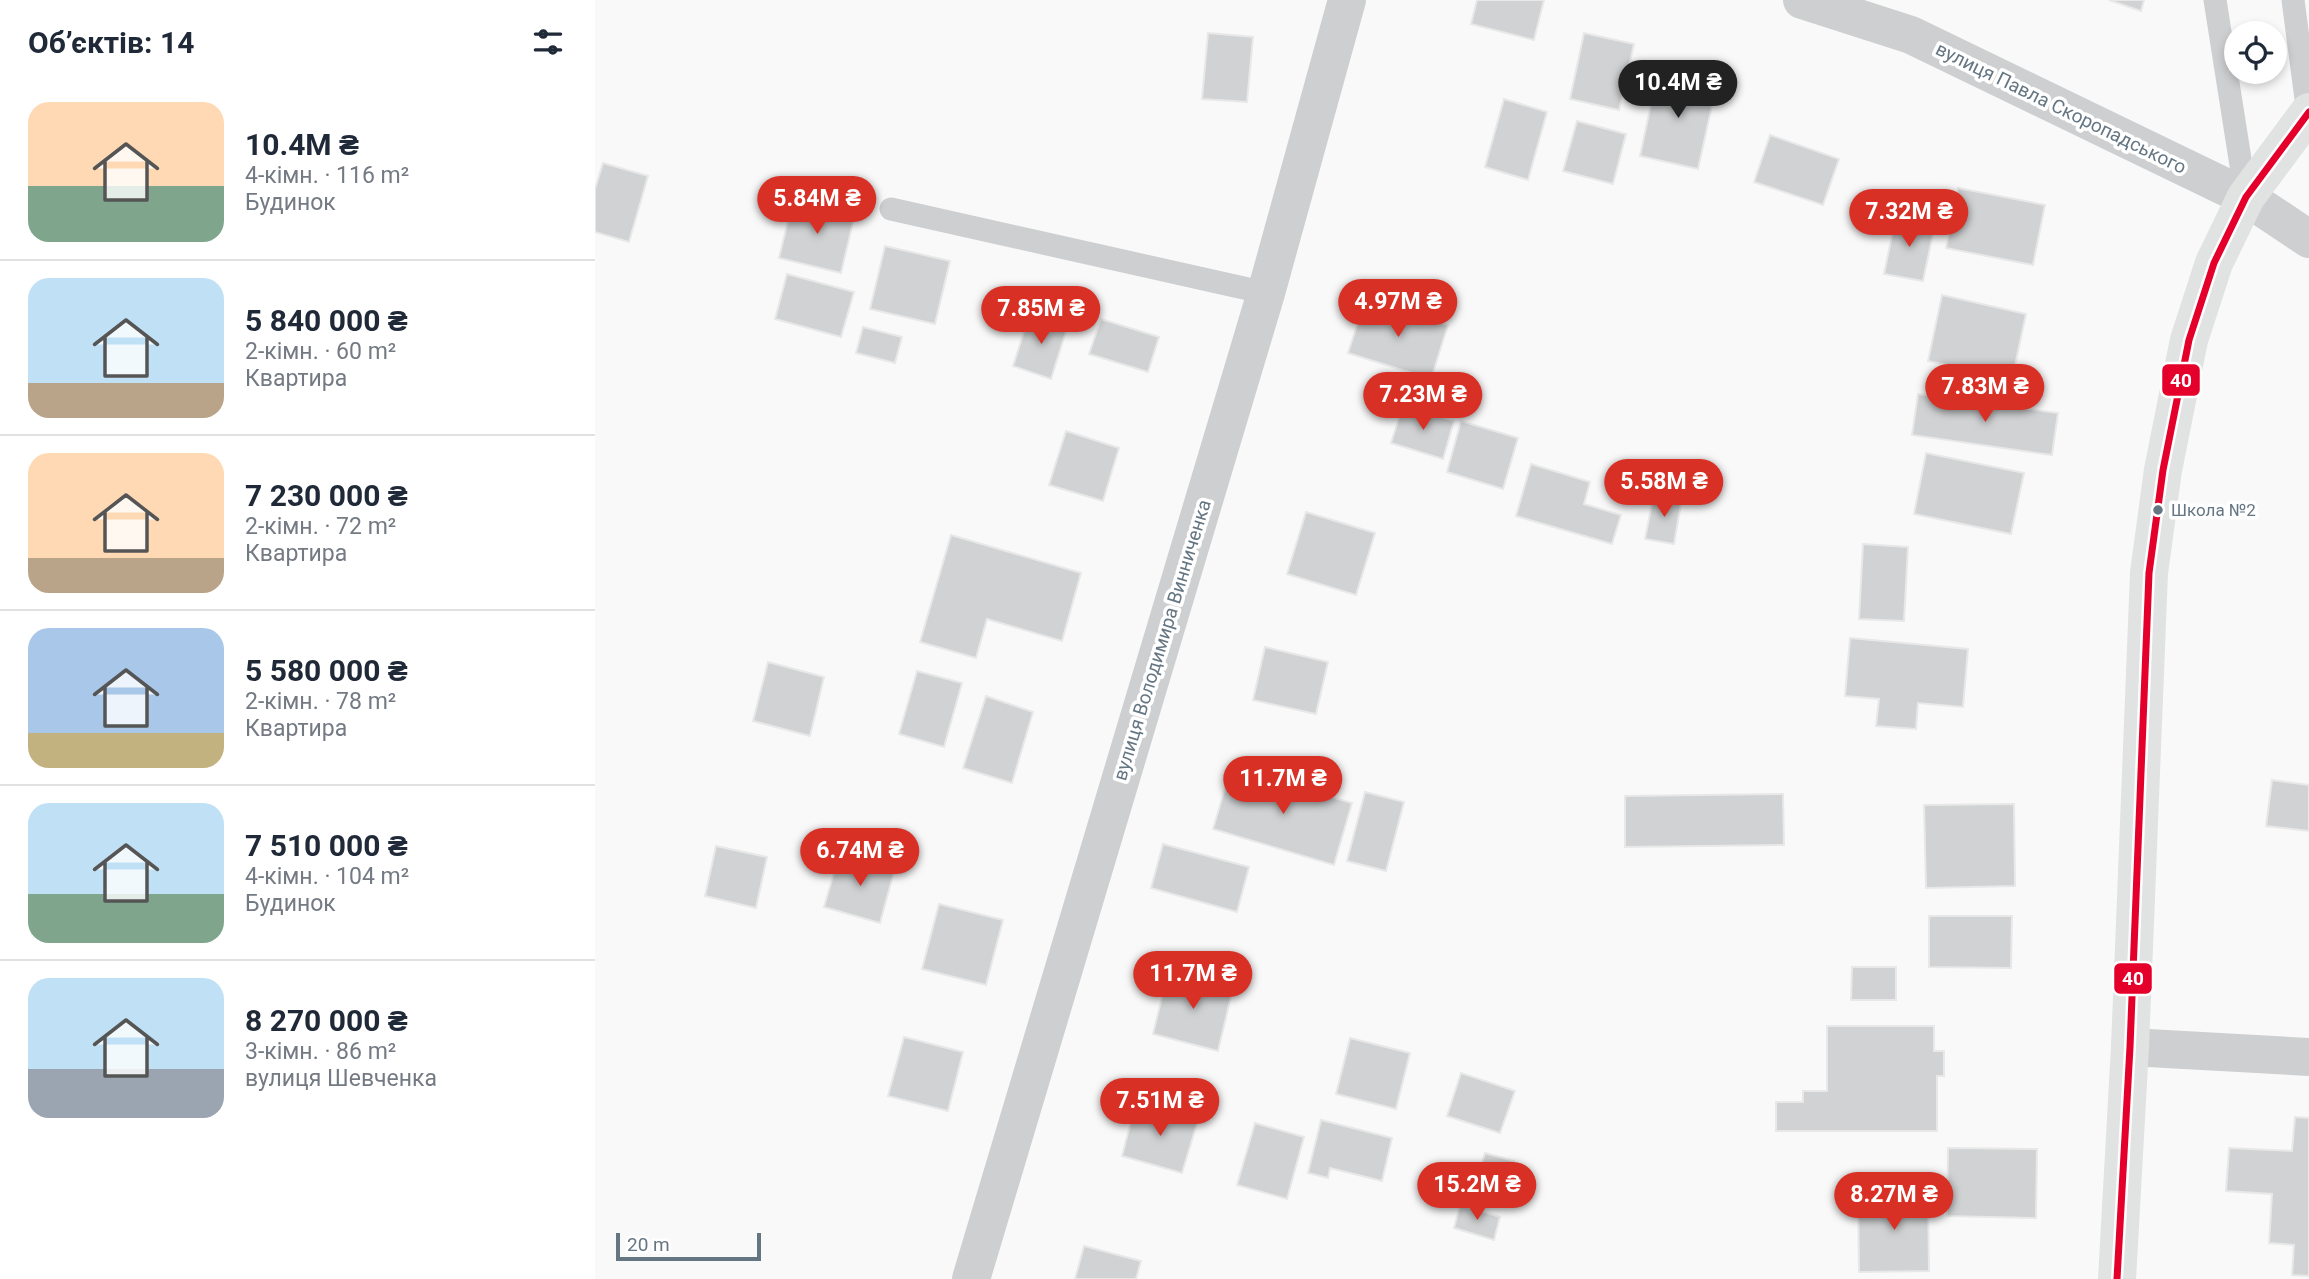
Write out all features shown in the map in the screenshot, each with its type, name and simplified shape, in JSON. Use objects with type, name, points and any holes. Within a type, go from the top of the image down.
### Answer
[{"type":"street","name":"вулиця Володимира Винниченка","points":[[971,1279],[1266,293],[1347,0]]},
{"type":"street","name":"вулиця Павла Скоропадського","points":[[1802,0],[1911,35],[2246,197],[2309,239]]},
{"type":"street","points":[[2117,1279],[2130,1047],[2150,573],[2162,470],[2189,340],[2214,263],[2246,197],[2308,113]]},
{"type":"street","points":[[2130,1047],[2309,1057]]},
{"type":"lane","points":[[2215,0],[2246,197]]},
{"type":"lane","points":[[2293,0],[2308,113]]},
{"type":"lane","points":[[891,209],[1266,293]]},
{"type":"building","points":[[1477,0],[1544,0],[1534,40],[1471,24]]},
{"type":"building","points":[[2109,0],[2144,0],[2141,11]]},
{"type":"building","points":[[1208,33],[1253,37],[1247,102],[1202,99]]},
{"type":"building","points":[[1584,33],[1634,44],[1619,110],[1570,99]]},
{"type":"building","points":[[1658,71],[1717,83],[1698,169],[1640,156]]},
{"type":"building","points":[[1504,99],[1547,112],[1528,180],[1485,167]]},
{"type":"building","points":[[1577,121],[1626,134],[1613,184],[1563,171]]},
{"type":"building","points":[[1770,135],[1839,159],[1823,205],[1754,182]]},
{"type":"building","points":[[603,163],[648,176],[629,242],[595,232],[595,189]]},
{"type":"building","points":[[1958,188],[2045,205],[2033,265],[1946,248]]},
{"type":"building","points":[[793,200],[855,214],[841,273],[779,258]]},
{"type":"building","points":[[1896,216],[1935,224],[1923,281],[1884,274]]},
{"type":"building","points":[[885,246],[950,261],[935,324],[870,309]]},
{"type":"building","points":[[787,274],[854,292],[841,337],[775,319]]},
{"type":"building","points":[[1942,295],[2026,314],[2014,370],[1993,365],[1991,374],[1928,361]]},
{"type":"building","points":[[1366,298],[1448,325],[1431,379],[1348,353]]},
{"type":"building","points":[[1030,313],[1068,325],[1051,379],[1013,366]]},
{"type":"building","points":[[1101,319],[1159,337],[1148,372],[1089,354]]},
{"type":"building","points":[[863,327],[902,337],[895,363],[856,353]]},
{"type":"building","points":[[1918,394],[2058,413],[2052,455],[1912,435]]},
{"type":"building","points":[[1403,405],[1454,421],[1443,459],[1391,443]]},
{"type":"building","points":[[1461,421],[1518,438],[1503,489],[1447,472]]},
{"type":"building","points":[[1066,431],[1119,448],[1103,501],[1049,485]]},
{"type":"building","points":[[1926,453],[2024,473],[2011,534],[1914,514]]},
{"type":"building","points":[[1531,464],[1590,482],[1584,504],[1621,515],[1612,544],[1516,516]]},
{"type":"building","points":[[1654,493],[1682,498],[1674,544],[1645,539]]},
{"type":"building","points":[[1306,512],[1375,533],[1356,595],[1287,574]]},
{"type":"building","points":[[951,535],[1081,573],[1062,641],[987,619],[976,658],[920,642]]},
{"type":"building","points":[[1863,544],[1908,547],[1904,621],[1859,619]]},
{"type":"building","points":[[1850,638],[1968,649],[1963,707],[1918,703],[1916,729],[1876,726],[1879,699],[1845,696]]},
{"type":"building","points":[[1265,647],[1328,662],[1316,714],[1253,700]]},
{"type":"building","points":[[768,662],[824,677],[810,736],[753,721]]},
{"type":"building","points":[[917,671],[962,683],[944,747],[899,734]]},
{"type":"building","points":[[986,696],[1033,712],[1012,783],[963,768]]},
{"type":"building","points":[[1231,768],[1352,803],[1334,865],[1213,829]]},
{"type":"building","points":[[2272,780],[2309,785],[2309,831],[2266,826]]},
{"type":"building","points":[[1365,792],[1404,802],[1386,871],[1347,861]]},
{"type":"building","points":[[1783,794],[1784,845],[1625,847],[1625,796]]},
{"type":"building","points":[[2014,804],[2015,886],[1926,888],[1924,805]]},
{"type":"building","points":[[1163,844],[1249,867],[1237,912],[1151,888]]},
{"type":"building","points":[[716,846],[767,857],[756,908],[705,896]]},
{"type":"building","points":[[840,852],[895,868],[880,923],[824,907]]},
{"type":"building","points":[[939,904],[1003,920],[986,985],[922,969]]},
{"type":"building","points":[[1929,916],[2012,916],[2011,968],[1929,967]]},
{"type":"building","points":[[1852,967],[1896,967],[1896,1000],[1851,1000]]},
{"type":"building","points":[[1168,972],[1233,988],[1218,1051],[1153,1034]]},
{"type":"building","points":[[1827,1026],[1934,1026],[1934,1051],[1944,1051],[1944,1076],[1937,1076],[1937,1131],[1776,1131],[1776,1102],[1803,1102],[1803,1091],[1827,1091]]},
{"type":"building","points":[[904,1037],[963,1052],[948,1111],[888,1096]]},
{"type":"building","points":[[1350,1038],[1410,1053],[1396,1109],[1336,1094]]},
{"type":"building","points":[[1461,1073],[1515,1091],[1500,1133],[1447,1116]]},
{"type":"building","points":[[1136,1102],[1198,1120],[1182,1173],[1122,1156]]},
{"type":"building","points":[[2295,1117],[2309,1118],[2309,1276],[2292,1275],[2294,1245],[2269,1243],[2272,1194],[2226,1191],[2229,1148],[2292,1151]]},
{"type":"building","points":[[1321,1120],[1392,1138],[1382,1181],[1330,1168],[1328,1178],[1308,1173]]},
{"type":"building","points":[[1255,1123],[1304,1137],[1287,1199],[1237,1185]]},
{"type":"building","points":[[1948,1148],[2037,1149],[2036,1218],[1947,1216]]},
{"type":"building","points":[[1485,1153],[1514,1161],[1501,1205],[1472,1196]]},
{"type":"building","points":[[1928,1191],[1929,1271],[1859,1272],[1858,1193]]},
{"type":"building","points":[[1460,1205],[1500,1217],[1494,1240],[1454,1228]]},
{"type":"building","points":[[1084,1246],[1141,1261],[1136,1279],[1075,1279]]},
{"type":"transit line","name":"40","points":[[2117,1279],[2130,1047],[2149,573],[2163,470],[2189,340],[2214,263],[2246,197],[2309,112]]},
{"type":"place","name":"Школа №2","points":[[2158,510]]}]
